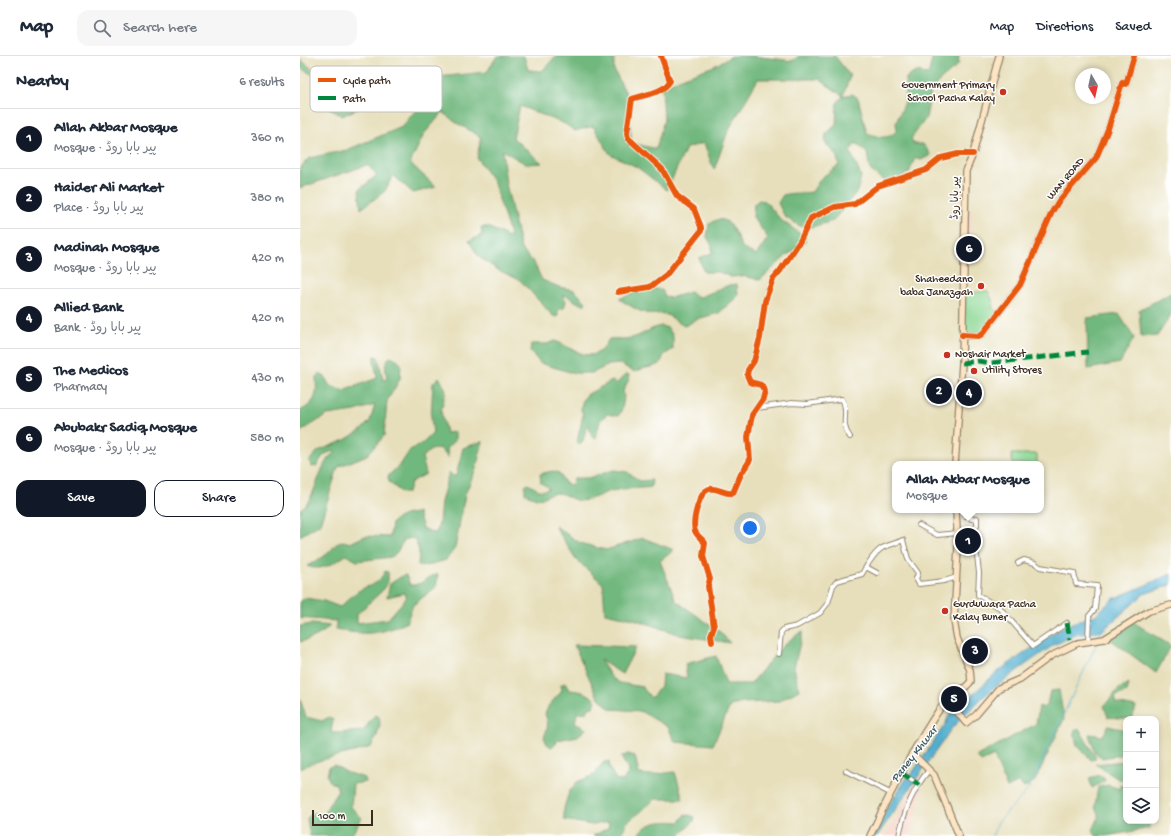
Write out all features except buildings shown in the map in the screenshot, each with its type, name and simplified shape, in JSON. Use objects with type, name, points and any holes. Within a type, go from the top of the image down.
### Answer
[{"type":"main road","name":"پیر بابا روڈ","points":[[955,461],[962,335],[966,171],[973,154],[998,56]]},
{"type":"main road","name":"WAN ROAD","points":[[962,335],[979,336],[983,333],[1020,285],[1052,212],[1067,190],[1090,166],[1099,152],[1108,129],[1118,90],[1122,83],[1126,84],[1134,56]]},
{"type":"main road","points":[[870,836],[890,793],[912,753],[942,705],[949,698],[969,684],[972,678],[955,630],[954,621],[958,533],[956,513]]},
{"type":"main road","points":[[949,698],[954,708],[966,723],[976,715],[999,688],[1020,679],[1051,656],[1068,647],[1088,641],[1104,639],[1149,611],[1171,605]]},
{"type":"main road","points":[[912,753],[928,768],[941,788],[959,836]]},
{"type":"street","points":[[618,292],[650,287],[666,275],[701,231],[701,227],[694,209],[677,196],[662,169],[628,138],[627,133],[632,99],[652,93],[667,85],[670,81],[661,56]]},
{"type":"street","points":[[712,642],[711,635],[714,627],[708,586],[710,579],[703,556],[705,543],[696,534],[694,524],[702,494],[711,489],[717,489],[728,494],[733,493],[741,474],[749,464],[749,432],[752,415],[763,400],[765,391],[761,385],[750,382],[748,375],[760,338],[766,301],[773,279],[800,241],[811,218],[835,207],[855,204],[878,186],[926,170],[941,158],[958,154],[973,154]]},
{"type":"street","points":[[756,408],[792,403],[807,404],[841,399],[845,406],[844,425],[850,437]]},
{"type":"street","points":[[964,513],[965,516],[969,515],[971,519],[977,518],[977,526],[974,528],[979,573],[978,595],[983,596],[1000,608],[1033,646],[1067,622]]},
{"type":"street","points":[[919,525],[938,535],[958,533]]},
{"type":"street","points":[[779,654],[781,632],[784,629],[797,626],[820,613],[828,603],[836,581],[862,574],[866,566],[881,549],[903,540],[908,559],[918,573],[916,579],[919,584],[944,582],[957,577]]},
{"type":"street","points":[[1018,563],[1024,560],[1035,563],[1040,567],[1074,573],[1076,584],[1097,586],[1095,610],[1089,616],[1088,641]]},
{"type":"street","points":[[866,566],[877,574]]},
{"type":"street","points":[[899,836],[905,808],[928,768]]},
{"type":"street","points":[[846,771],[890,793]]},
{"type":"street","points":[[901,773],[919,785]]},
{"type":"shaded area","points":[[968,211],[972,211],[971,235],[967,235]]},
{"type":"shaded area","points":[[915,784],[923,788],[910,836],[885,836]]},
{"type":"green space","points":[[497,56],[524,56],[528,70],[542,71],[556,56],[614,56],[614,70],[631,103],[629,116],[632,143],[656,149],[664,120],[662,88],[679,79],[714,66],[732,56],[754,56],[792,61],[799,56],[835,56],[850,76],[843,96],[819,79],[758,79],[728,131],[714,170],[704,143],[686,148],[667,190],[637,167],[610,154],[593,126],[575,131],[565,124],[520,106],[513,138],[542,163],[526,164],[502,150],[506,184],[521,249],[534,263],[542,280],[559,287],[574,290],[586,302],[584,305],[563,295],[566,301],[564,308],[558,310],[558,317],[553,316],[520,280],[498,270],[479,257],[469,241],[482,235],[481,227],[488,227],[511,238],[494,183],[477,158],[481,137],[455,122],[443,112],[424,134],[410,163],[436,187],[413,193],[393,175],[385,191],[361,209],[359,190],[377,175],[367,165],[300,188],[300,168],[309,158],[347,150],[402,127],[414,112],[442,112],[442,76],[487,72]]},
{"type":"green space","points":[[933,56],[959,56],[958,65],[937,83],[931,91],[926,118],[911,139],[914,144],[923,144],[931,155],[921,160],[915,158],[909,173],[895,180],[884,181],[870,170],[867,153],[856,143],[850,151],[861,176],[858,190],[833,221],[808,228],[800,226],[785,217],[778,203],[783,195],[812,192],[821,178],[839,165],[836,154],[825,143],[826,134],[836,125],[837,103],[843,96],[852,94],[858,98],[867,133],[879,137],[890,136],[897,130],[896,123],[905,102],[906,78],[920,71],[925,75],[929,72]]},
{"type":"green space","points":[[300,59],[310,67],[310,73],[300,68]]},
{"type":"green space","points":[[336,112],[350,112],[342,116]]},
{"type":"green space","points":[[759,200],[765,201],[781,220],[802,235],[806,241],[798,249],[787,255],[760,280],[743,276],[731,277],[719,272],[704,272],[699,258],[712,253],[712,246],[707,237],[709,224],[717,220],[723,220],[728,223],[732,227],[744,249],[756,255],[768,238],[753,217],[754,204]]},
{"type":"green space","points":[[737,284],[738,296],[719,313],[697,319],[685,326],[672,317],[642,312],[619,299],[641,290],[652,288],[663,291],[664,296],[670,298],[690,292],[698,298],[729,285]]},
{"type":"green space","points":[[988,291],[994,304],[992,308],[998,312],[983,333],[962,335],[964,293]]},
{"type":"green space","points":[[1171,293],[1171,315],[1157,336],[1141,337],[1139,310]]},
{"type":"green space","points":[[1119,314],[1134,338],[1120,363],[1088,369],[1087,318]]},
{"type":"green space","points":[[661,326],[668,328],[673,336],[673,349],[664,355],[660,364],[635,372],[620,364],[609,365],[592,373],[573,373],[540,363],[530,351],[531,344],[547,344],[555,341],[577,352],[591,355],[597,353],[603,348],[609,339],[625,339],[639,336],[653,328]]},
{"type":"green space","points":[[375,356],[378,357],[383,380],[387,379],[386,361],[390,357],[397,360],[401,364],[400,379],[387,401],[384,436],[367,455],[338,467],[320,524],[300,536],[300,509],[309,500],[327,460],[336,451],[329,452],[324,455],[317,466],[312,467],[309,461],[318,451],[345,440],[361,430],[370,421],[375,405],[355,411],[327,415],[300,432],[300,411],[306,408],[315,397],[316,377],[319,373],[325,377],[329,385],[343,391],[377,378],[374,361]]},
{"type":"green space","points":[[626,374],[629,375],[629,379],[623,391],[623,404],[618,416],[607,414],[600,421],[596,438],[592,437],[589,427],[586,428],[583,441],[580,444],[577,442],[583,415],[581,409],[583,399],[588,394],[610,382],[613,381],[614,383],[617,383]]},
{"type":"green space","points":[[439,377],[446,390],[441,411],[446,433],[455,432],[455,441],[447,448],[448,458],[440,448],[431,450],[422,457],[426,474],[411,482],[408,493],[402,493],[389,482],[388,476],[401,464],[410,450],[423,443],[433,433],[431,418],[433,383]]},
{"type":"green space","points":[[483,441],[476,469],[465,494],[455,548],[446,560],[422,567],[418,565],[419,551],[415,539],[411,538],[404,540],[397,552],[392,557],[357,561],[346,555],[328,566],[312,568],[307,566],[325,556],[339,542],[345,541],[350,543],[365,536],[390,537],[392,523],[398,518],[407,514],[418,513],[423,528],[436,533],[439,524],[441,502],[449,472],[453,476],[456,476],[463,448]]},
{"type":"green space","points":[[1011,454],[1037,454],[1037,461],[1012,461]]},
{"type":"green space","points":[[614,470],[627,472],[640,481],[652,480],[651,487],[612,491],[588,500],[580,501],[559,493],[547,495],[540,499],[525,493],[525,486],[528,484],[540,490],[548,489],[548,487],[541,483],[540,474],[552,471],[559,473],[565,483],[570,485],[573,483],[574,478],[588,478]]},
{"type":"green space","points":[[555,526],[580,543],[606,550],[643,538],[674,550],[660,561],[676,601],[719,631],[730,643],[680,635],[634,619],[605,613],[603,584],[576,559]]},
{"type":"green space","points":[[385,571],[388,572],[388,581],[384,589],[357,614],[357,623],[388,619],[407,597],[404,593],[387,597],[390,584],[402,576],[406,575],[410,585],[414,585],[438,574],[436,587],[413,605],[406,623],[379,632],[356,633],[336,630],[336,621],[300,618],[300,602],[305,598],[324,601],[340,607],[357,592],[375,584]]},
{"type":"green space","points":[[1133,622],[1171,646],[1156,673],[1110,639]]},
{"type":"green space","points":[[312,624],[330,626],[316,636],[300,642],[300,626]]},
{"type":"green space","points":[[803,631],[794,667],[799,690],[779,701],[743,703],[730,706],[713,745],[675,742],[668,727],[640,711],[610,709],[598,697],[574,645],[636,647],[622,674],[600,660],[612,678],[620,683],[642,687],[651,698],[661,686],[662,674],[687,678],[685,664],[716,656],[726,684],[751,684],[781,648]]},
{"type":"green space","points":[[565,683],[569,690],[587,694],[596,701],[593,707],[589,708],[587,712],[577,713],[575,723],[586,729],[578,736],[557,740],[556,744],[551,747],[547,744],[544,737],[548,726],[545,714],[549,705],[562,691],[561,685]]},
{"type":"green space","points":[[1129,684],[1127,692],[1116,696],[1115,703],[1136,707],[1133,716],[1123,716],[1123,718],[1108,717],[1104,706],[1119,689]]},
{"type":"green space","points":[[1059,690],[1064,719],[1035,781],[1024,788],[1019,782],[1007,788],[994,756],[981,762],[977,756],[1036,724],[1039,706],[1044,708],[1047,705],[1050,691]]},
{"type":"green space","points":[[300,699],[306,717],[322,721],[329,717],[333,720],[331,732],[335,733],[363,731],[375,715],[379,717],[379,729],[371,747],[326,759],[300,769]]},
{"type":"green space","points":[[1108,726],[1123,729],[1123,754],[1102,758],[1095,752],[1089,734],[1103,736]]},
{"type":"green space","points":[[1075,729],[1080,730],[1096,758],[1091,760],[1077,745],[1074,732]]},
{"type":"green space","points":[[628,754],[635,756],[639,774],[650,775],[675,772],[683,799],[655,799],[627,822],[620,836],[593,836],[608,828],[609,822],[592,825],[564,820],[564,808],[569,792],[577,782],[594,775],[604,762],[609,762],[610,769],[616,780],[623,781],[629,771],[621,757]]},
{"type":"green space","points":[[1123,761],[1123,780],[1120,780],[1095,764]]},
{"type":"green space","points":[[334,765],[348,773],[365,778],[366,782],[353,784],[351,807],[362,818],[351,836],[310,836],[307,818],[312,813],[325,814],[328,806],[338,791],[336,784],[331,783],[327,776],[329,767]]},
{"type":"green space","points":[[1100,775],[1106,780],[1092,788],[1089,778]]},
{"type":"green space","points":[[1108,785],[1120,789],[1120,785],[1123,786],[1123,824],[1148,824],[1150,828],[1106,836],[1096,836],[1093,830],[1099,817],[1095,807],[1098,787]]},
{"type":"green space","points":[[685,814],[695,817],[694,821],[679,836],[638,836],[651,824],[662,822],[680,822]]},
{"type":"water","points":[[1171,574],[1171,585],[1144,594],[1102,631],[1076,635],[1055,644],[983,697],[952,728],[877,836],[871,836],[876,825],[908,776],[910,776],[946,723],[948,717],[997,672],[1069,624],[1095,615],[1113,599]]},
{"type":"waterway","points":[[1099,636],[1100,630]]},
{"type":"waterway","points":[[992,836],[998,822],[1028,790],[1097,643]]},
{"type":"marked path","points":[[962,363],[978,361],[991,363],[1088,352]]},
{"type":"marked path","points":[[1067,623],[1070,640]]},
{"type":"marked path","points":[[901,773],[919,785]]},
{"type":"cycle path","points":[[618,292],[650,287],[666,275],[701,231],[701,227],[694,209],[677,196],[662,169],[628,138],[627,133],[632,99],[663,89],[670,81],[661,56]]},
{"type":"cycle path","points":[[962,335],[979,336],[983,333],[1020,285],[1052,212],[1058,202],[1096,158],[1108,129],[1122,83],[1126,84],[1134,56]]},
{"type":"cycle path","points":[[712,642],[711,635],[714,627],[708,586],[710,579],[703,556],[705,543],[695,531],[695,514],[699,501],[705,491],[715,489],[727,493],[733,493],[741,474],[750,460],[748,437],[752,415],[763,399],[765,391],[761,385],[750,382],[747,375],[748,370],[754,361],[760,338],[765,301],[773,279],[800,241],[811,218],[835,207],[855,204],[878,186],[926,170],[941,158],[958,154],[973,154]]},
{"type":"place","name":"Government Primary School Pacha Kalay","points":[[1003,92]]},
{"type":"place","name":"Abubakr Sadiq Mosque","points":[[969,249]]},
{"type":"place","name":"Shaheedano baba Janazgah","points":[[981,286]]},
{"type":"place","name":"Noshair Market","points":[[947,355]]},
{"type":"place","name":"Utility Stores","points":[[974,371]]},
{"type":"place","name":"Haider Ali Market","points":[[939,391]]},
{"type":"place","name":"Allied Bank","points":[[969,393]]},
{"type":"place","name":"Allah Akbar Mosque","points":[[968,541]]},
{"type":"place","name":"Gurduwara Pacha Kalay Buner","points":[[945,611]]},
{"type":"place","name":"Madinah Mosque","points":[[975,651]]},
{"type":"place","name":"The Medicos","points":[[954,699]]},
{"type":"water label","name":"Paney Khwar","points":[[915,755]]}]
